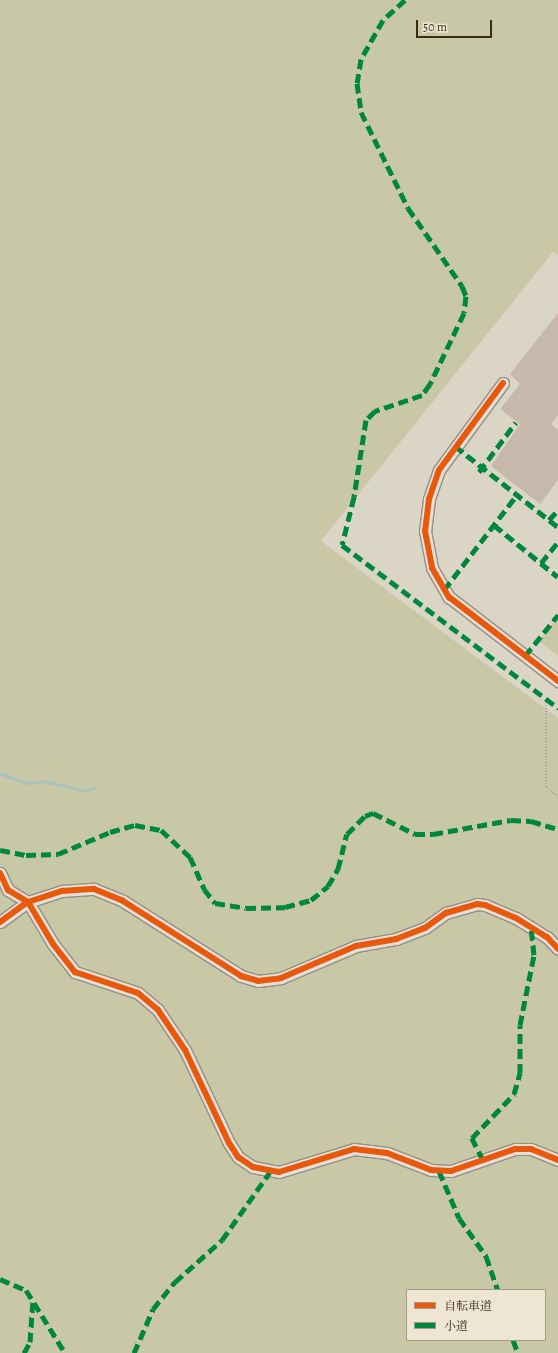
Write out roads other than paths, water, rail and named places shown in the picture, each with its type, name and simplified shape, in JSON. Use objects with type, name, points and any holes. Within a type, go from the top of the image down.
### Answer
[{"type":"street","points":[[502,383],[439,470],[430,499],[425,531],[432,568],[449,597],[558,681]]},
{"type":"street","points":[[0,873],[8,890],[28,902],[53,944],[76,972],[138,993],[158,1010],[185,1050],[229,1143],[238,1157],[253,1167],[279,1172],[354,1149],[387,1153],[431,1170],[451,1171],[515,1149],[531,1149],[558,1160]]},
{"type":"street","points":[[0,922],[28,902],[69,890],[94,889],[123,901],[241,976],[258,981],[281,978],[356,946],[396,939],[425,928],[446,914],[477,904],[485,905],[516,918],[547,938],[558,949]]},
{"type":"waterway","points":[[0,774],[28,783],[43,781],[86,791],[94,788]]}]
